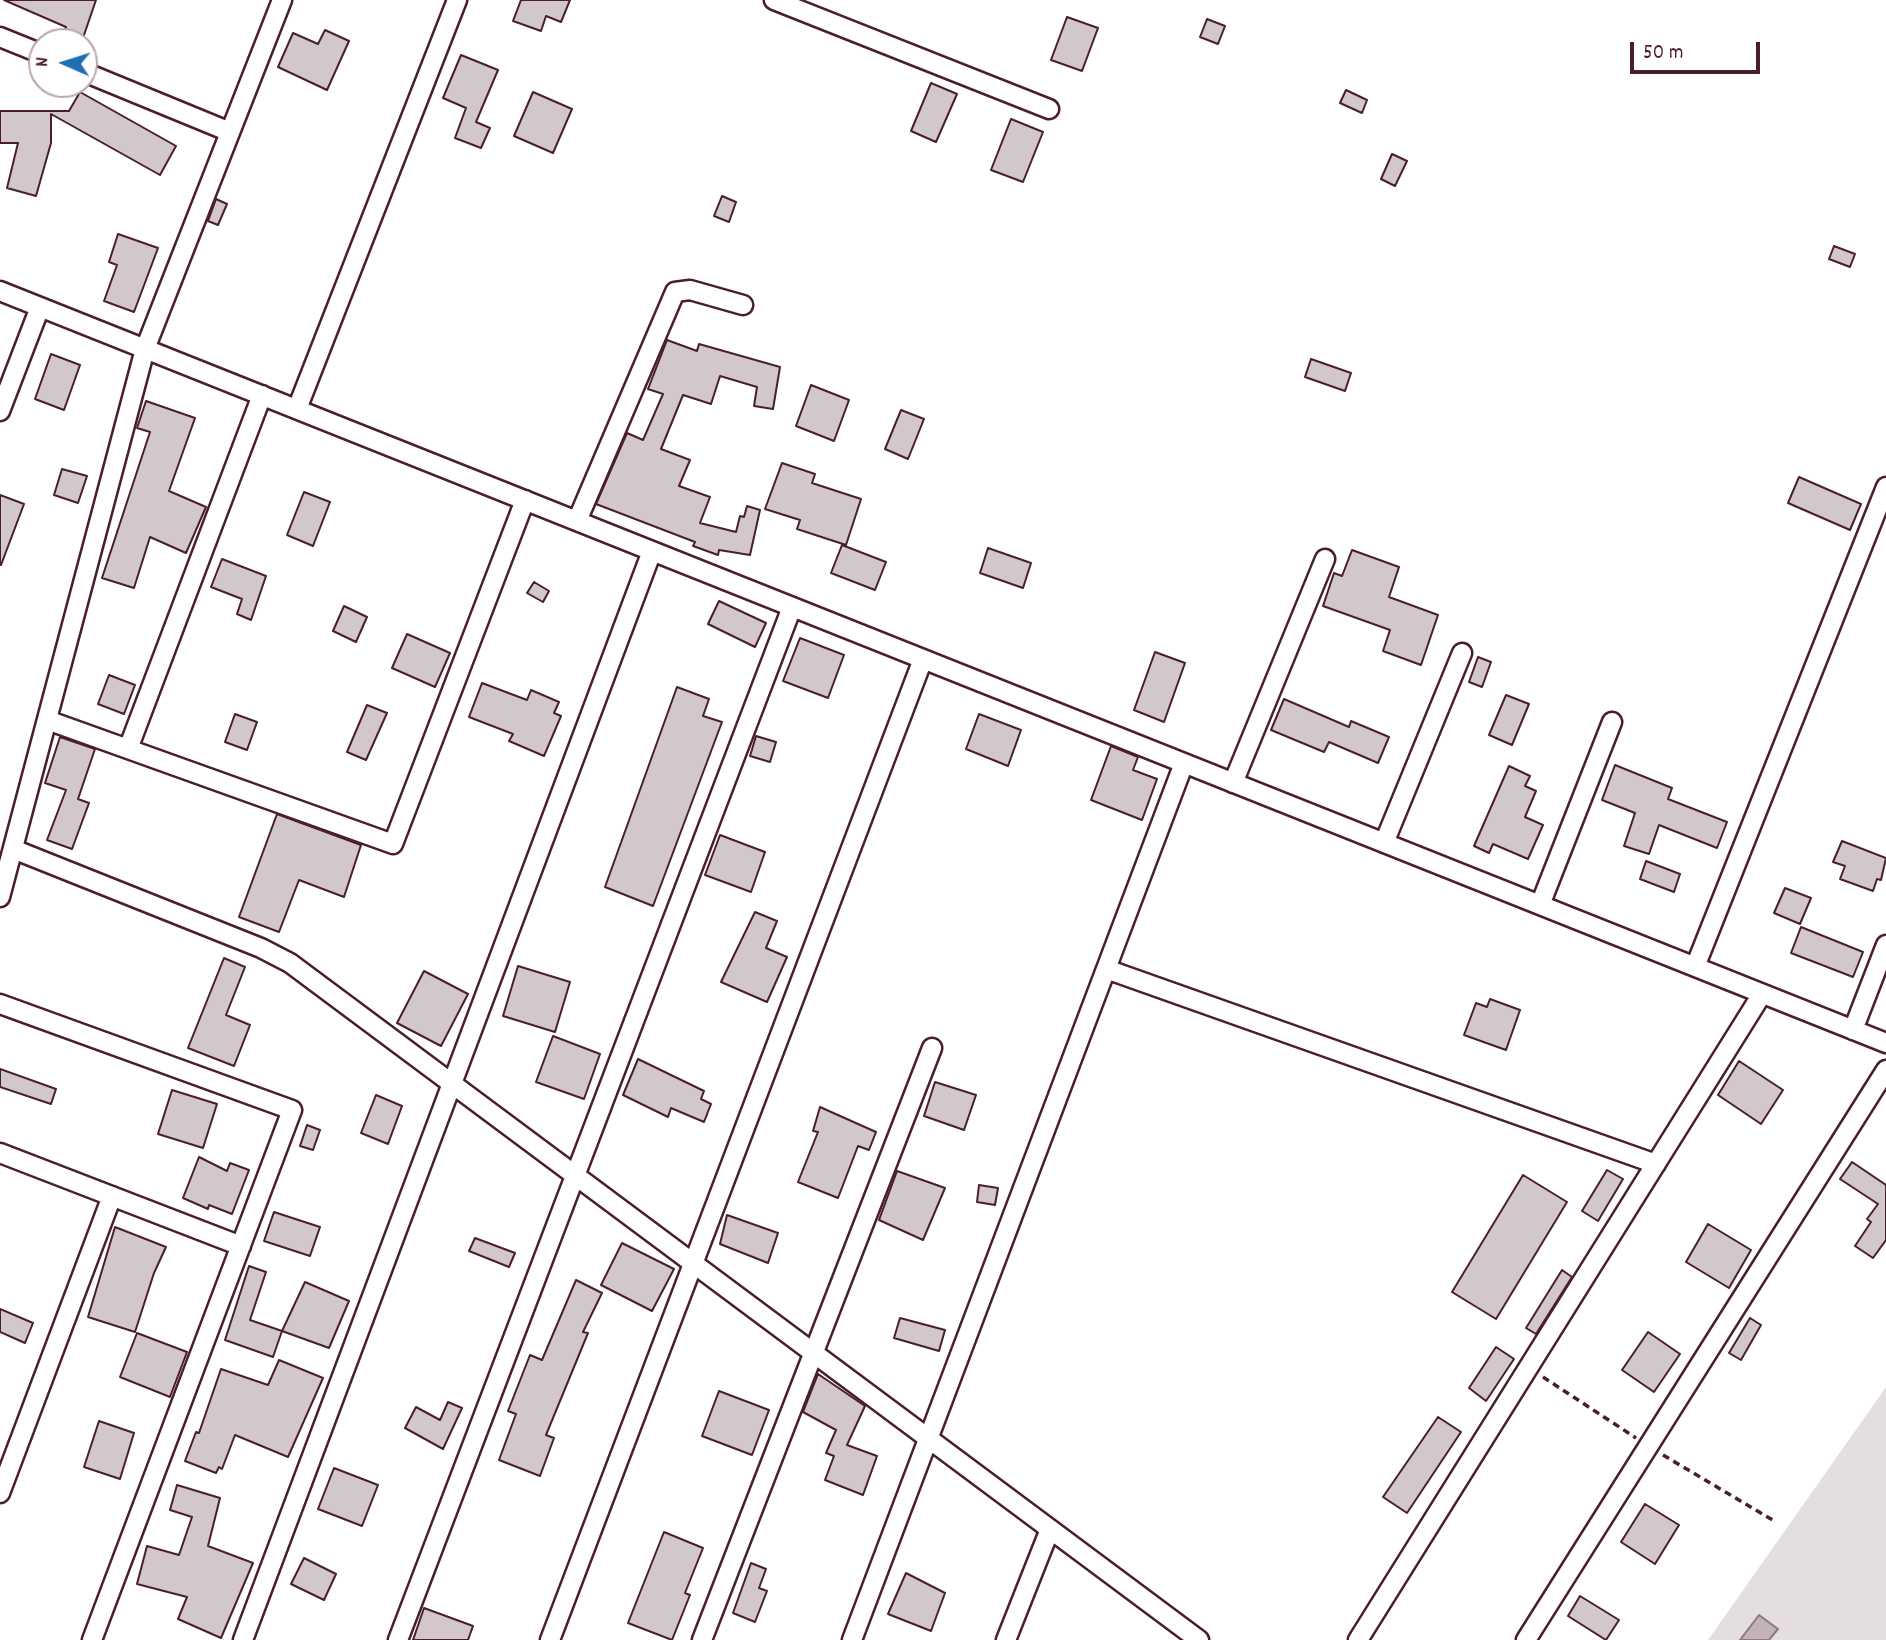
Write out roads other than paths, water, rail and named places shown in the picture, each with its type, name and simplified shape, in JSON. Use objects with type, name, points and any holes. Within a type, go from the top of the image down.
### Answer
[{"type":"street","points":[[0,897],[145,349],[282,0]]},
{"type":"street","points":[[296,409],[457,0]]},
{"type":"street","points":[[774,0],[1049,109]]},
{"type":"street","points":[[0,37],[28,48]]},
{"type":"street","points":[[98,78],[230,132]]},
{"type":"street","points":[[577,521],[667,303],[675,292],[690,290],[743,305]]},
{"type":"street","points":[[0,291],[1886,1043]]},
{"type":"street","points":[[0,411],[40,307]]},
{"type":"street","points":[[128,749],[262,396]]},
{"type":"street","points":[[1695,967],[1886,488]]},
{"type":"street","points":[[47,720],[393,844],[526,500]]},
{"type":"street","points":[[243,1640],[652,551]]},
{"type":"street","points":[[1233,783],[1325,559]]},
{"type":"street","points":[[398,1640],[792,607]]},
{"type":"street","points":[[1384,843],[1462,653]]},
{"type":"street","points":[[551,1640],[923,659]]},
{"type":"street","points":[[1540,905],[1612,722]]},
{"type":"street","points":[[852,1640],[1184,763]]},
{"type":"street","points":[[13,849],[261,948],[290,963],[1199,1640]]},
{"type":"street","points":[[1853,1030],[1886,945]]},
{"type":"street","points":[[1106,970],[1656,1164]]},
{"type":"street","points":[[1358,1640],[1762,994]]},
{"type":"street","points":[[0,1004],[292,1110],[92,1640]]},
{"type":"street","points":[[702,1640],[932,1048]]},
{"type":"street","points":[[1526,1640],[1886,1070]]},
{"type":"street","points":[[0,1153],[241,1246]]},
{"type":"street","points":[[0,1493],[112,1196]]},
{"type":"street","points":[[1006,1640],[1050,1529]]}]
